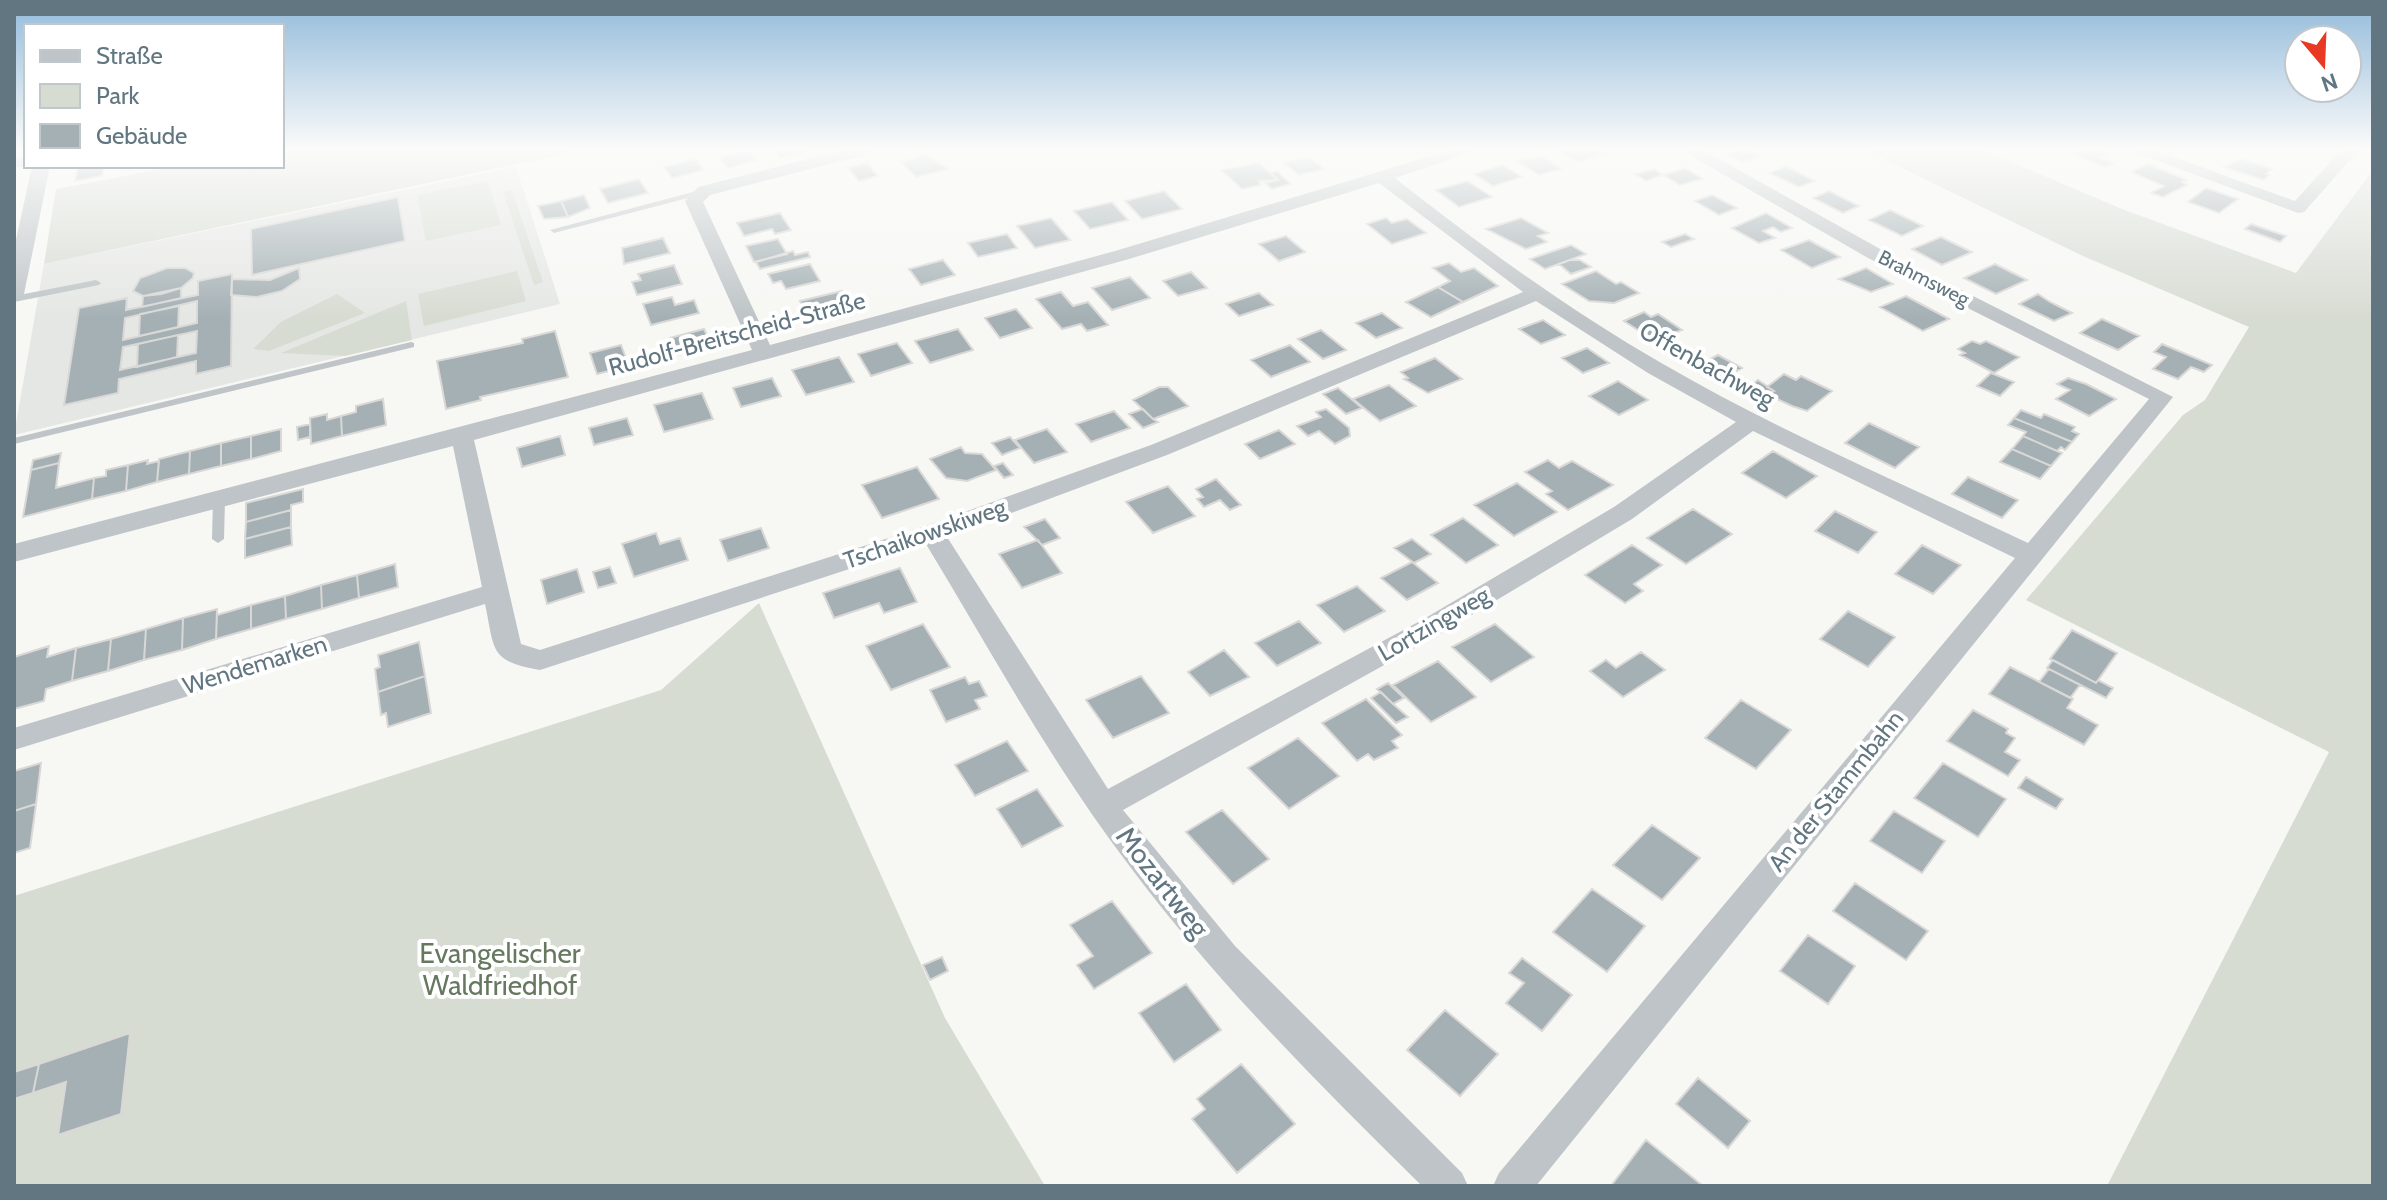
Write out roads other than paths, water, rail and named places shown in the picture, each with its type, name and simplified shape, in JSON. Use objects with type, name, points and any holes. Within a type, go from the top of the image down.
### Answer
[{"type":"street","points":[[14,297],[33,206]]},
{"type":"street","points":[[696,206],[764,354]]},
{"type":"street","name":"Rudolf-Breitscheid-Straße","points":[[14,553],[764,354],[1291,206]]},
{"type":"street","name":"Offenbachweg","points":[[1421,206],[1538,293],[1631,353],[1752,421],[2031,555]]},
{"type":"street","name":"Brahmsweg","points":[[1790,206],[1875,254],[2162,397]]},
{"type":"street","name":"Tschaikowskiweg","points":[[462,436],[508,648],[516,656],[540,660],[932,533],[1222,427],[1538,293]]},
{"type":"street","name":"An der Stammbahn","points":[[1512,1186],[2162,397]]},
{"type":"street","name":"Lortzingweg","points":[[1103,806],[1444,619],[1623,513],[1752,421]]},
{"type":"street","name":"Mozartweg","points":[[932,533],[1103,806],[1223,957],[1449,1186]]},
{"type":"street","name":"Wendemarken","points":[[14,739],[495,592]]},
{"type":"lane","points":[[554,230],[646,206]]},
{"type":"lane","points":[[14,297],[96,283]]},
{"type":"lane","points":[[14,441],[411,345]]},
{"type":"lane","points":[[218,539],[219,500]]},
{"type":"park label","name":"Evangelischer Waldfriedhof","points":[[500,969]]}]
